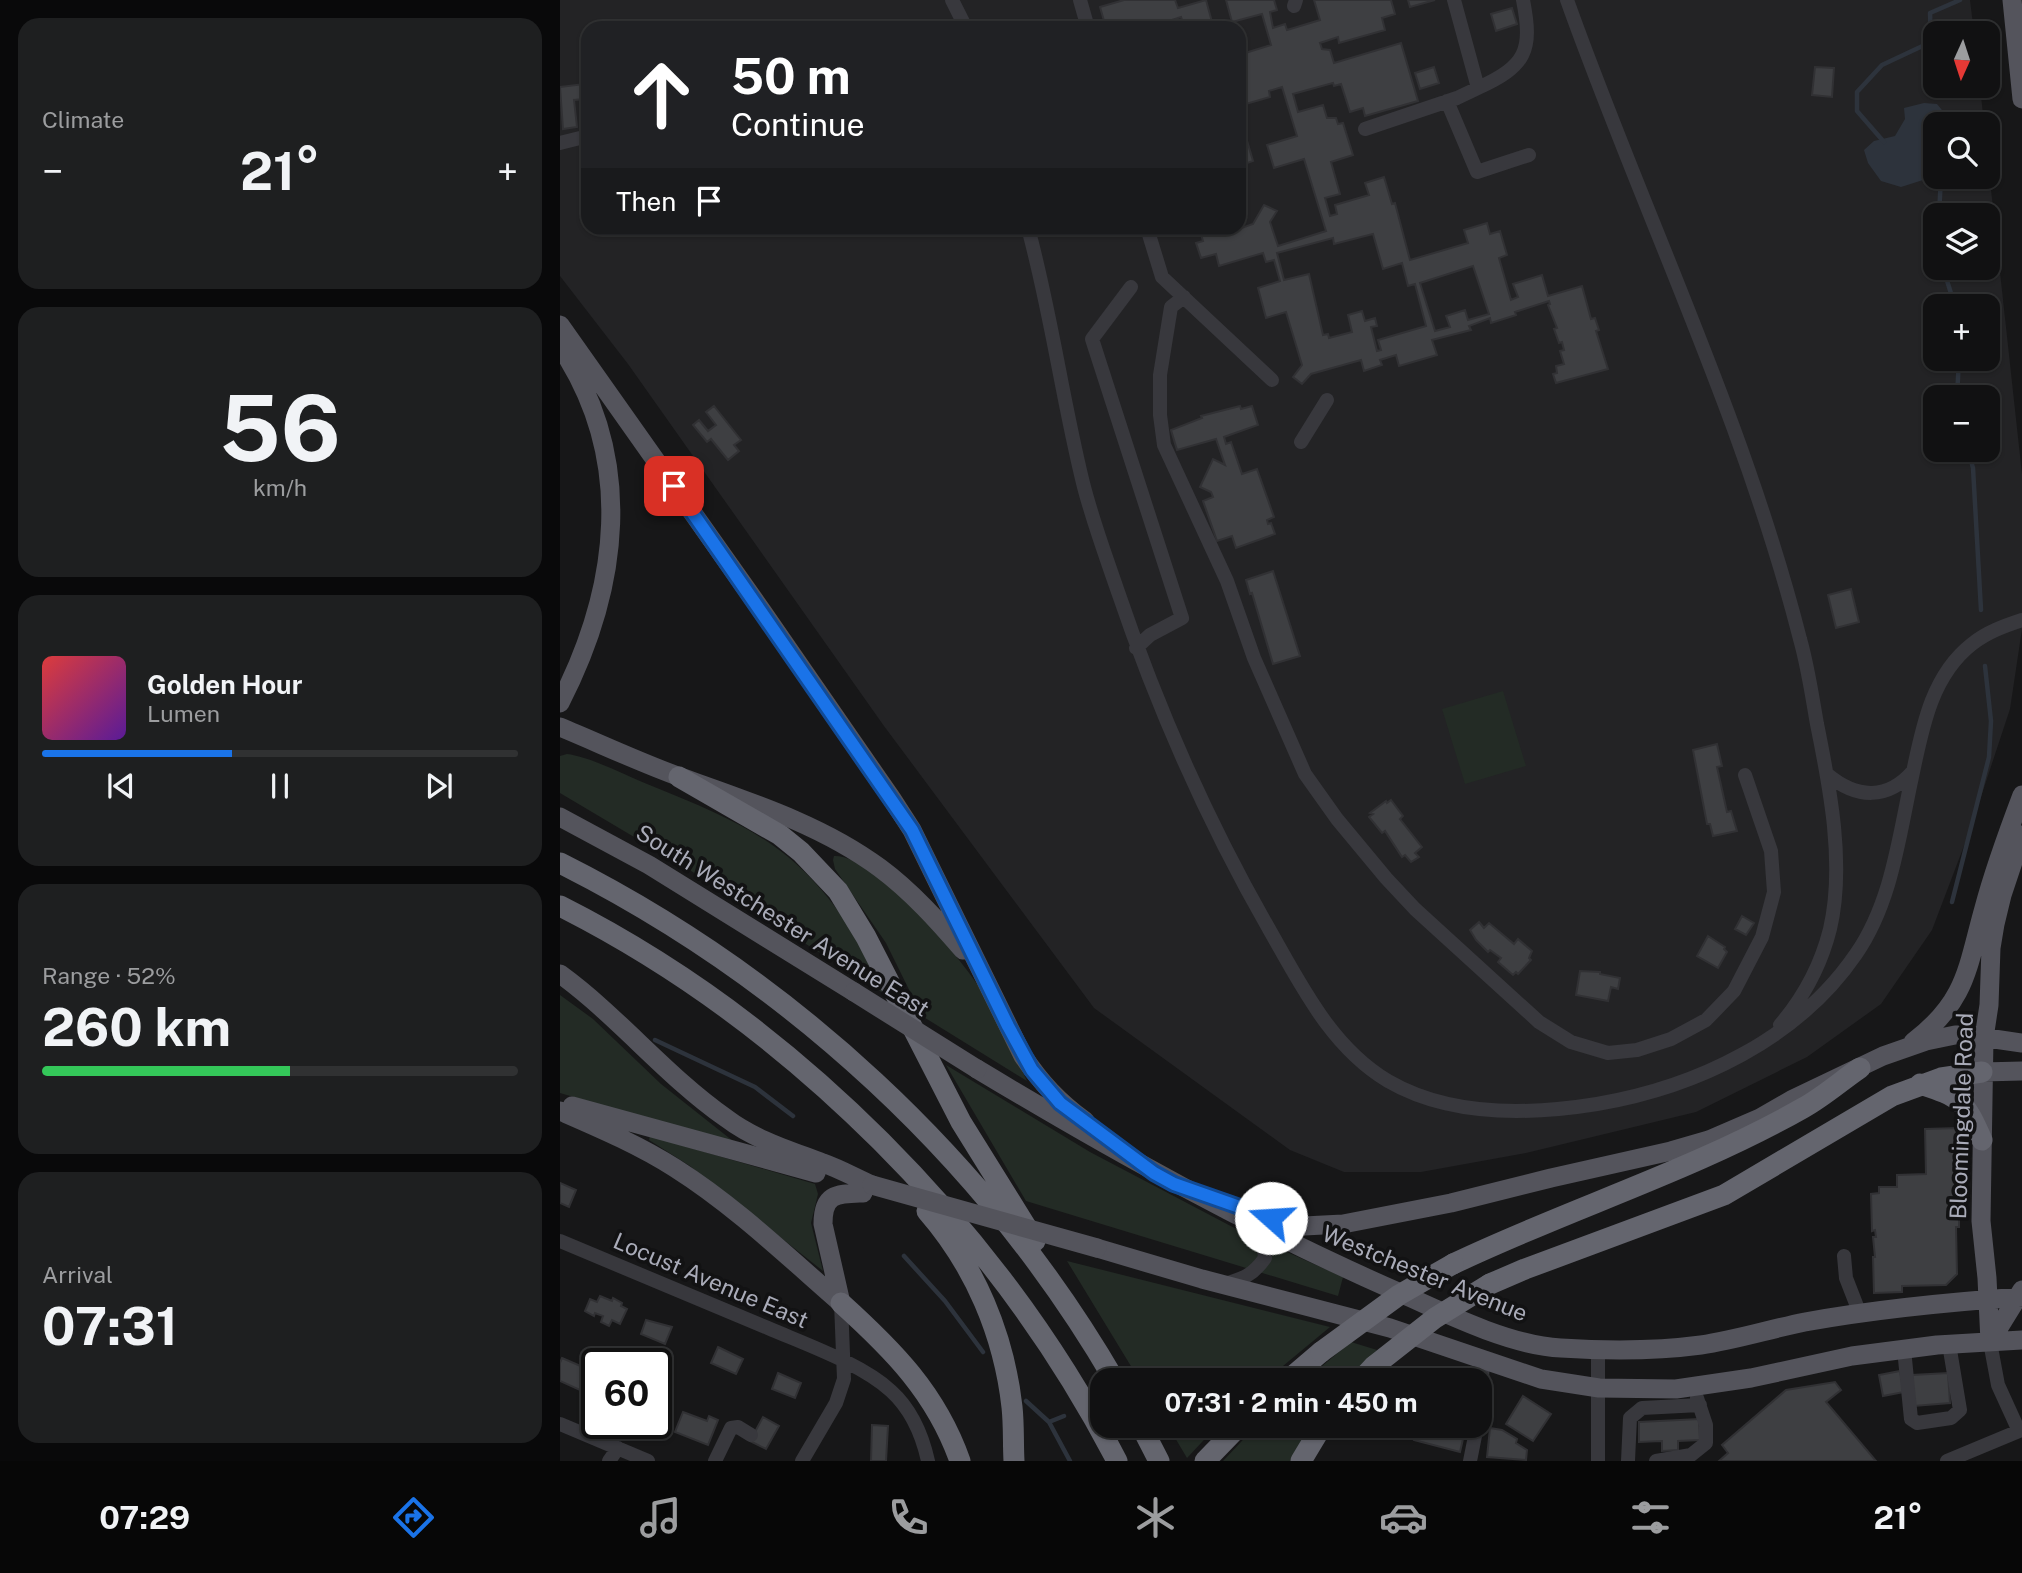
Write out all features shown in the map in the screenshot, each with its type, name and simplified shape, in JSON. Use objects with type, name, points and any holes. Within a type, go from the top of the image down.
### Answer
[{"type":"highway","points":[[679,777],[780,835],[801,852],[838,891],[866,937],[961,1122],[1029,1232],[1078,1322]]},
{"type":"highway","points":[[560,863],[631,901],[724,960],[790,1008],[853,1061],[932,1137],[977,1187],[1024,1244],[1107,1368]]},
{"type":"highway","points":[[560,906],[634,948],[702,992],[755,1031],[827,1090],[903,1164],[986,1259],[1048,1344],[1117,1461]]},
{"type":"highway","points":[[1302,1368],[1399,1296],[1453,1264],[1761,1130],[1806,1106],[1860,1068]]},
{"type":"highway","points":[[1374,1368],[1435,1318],[1490,1284],[1724,1195],[1868,1110],[1920,1084],[1982,1072]]},
{"type":"highway","points":[[1920,1084],[1950,1094],[1961,1102],[1971,1113],[1982,1140]]},
{"type":"highway","points":[[827,1090],[871,1147],[937,1223],[974,1279],[990,1317],[1005,1366],[1012,1409],[1014,1461]]},
{"type":"highway","points":[[841,1303],[886,1344],[920,1383],[943,1419],[960,1461]]},
{"type":"highway","points":[[1147,1438],[1159,1461]]},
{"type":"highway","points":[[1208,1458],[1227,1438]]},
{"type":"highway","points":[[1301,1461],[1315,1438]]},
{"type":"main road","points":[[2011,0],[2022,99]]},
{"type":"main road","points":[[560,325],[762,611],[912,830],[979,970],[1023,1056],[1041,1083],[1060,1103],[1154,1173]]},
{"type":"main road","points":[[560,346],[581,382],[597,425],[608,472],[611,508],[609,560],[598,611],[560,703]]},
{"type":"main road","points":[[560,727],[679,777],[776,813],[855,851],[881,868],[926,909],[979,970]]},
{"type":"main road","points":[[1174,1184],[1271,1218],[1304,1226],[1343,1224],[1451,1203],[1696,1144],[1732,1131],[1902,1048],[1920,1037],[1946,1011],[1962,987],[1984,909],[2022,795]]},
{"type":"main road","points":[[560,804],[649,865]]},
{"type":"main road","name":"South Westchester Avenue East","points":[[560,817],[649,865],[977,1069]]},
{"type":"main road","name":"Bloomingdale Road","points":[[1990,1342],[1981,1221],[1984,1038],[1995,924],[2022,835]]},
{"type":"main road","points":[[560,974],[726,1119],[772,1144],[860,1184]]},
{"type":"main road","points":[[1902,1048],[1955,1035],[2022,1043]]},
{"type":"main road","name":"Westchester Avenue","points":[[977,1069],[1154,1173],[1262,1229],[1424,1304],[1506,1336],[1559,1348],[1660,1349],[1702,1345],[1806,1322],[1914,1305],[2020,1295]]},
{"type":"main road","points":[[1982,1072],[2022,1071]]},
{"type":"main road","points":[[560,1102],[1390,1328],[1541,1379],[1652,1399],[1692,1387],[1751,1378],[1852,1356],[1949,1344],[2022,1340]]},
{"type":"main road","points":[[560,1111],[629,1142],[675,1168],[739,1214],[841,1303]]},
{"type":"main road","points":[[841,1303],[823,1224],[823,1213],[830,1198],[860,1184]]},
{"type":"main road","points":[[1990,1342],[2020,1295]]},
{"type":"street","points":[[952,0],[962,21]]},
{"type":"street","points":[[1080,0],[1086,21]]},
{"type":"street","points":[[1454,0],[1478,88]]},
{"type":"street","points":[[1365,129],[1447,101],[1502,77],[1525,52],[1529,31],[1523,0]]},
{"type":"street","points":[[1567,0],[1752,481],[1801,640],[1828,775],[1835,864],[1830,929],[1808,986],[1781,1024],[1761,1043]]},
{"type":"street","points":[[1447,101],[1477,172],[1529,155]]},
{"type":"street","points":[[560,143],[581,138]]},
{"type":"street","points":[[1030,235],[1047,303],[1083,484],[1136,648],[1200,797],[1230,858],[1296,976],[1330,1029],[1360,1061],[1385,1079],[1424,1098],[1473,1108],[1530,1110],[1581,1106],[1636,1096],[1706,1072],[1761,1043],[1808,1010],[1841,975],[1860,949],[1877,917],[1885,894],[1931,699],[1955,661],[1971,645],[1996,628],[2022,620]]},
{"type":"street","points":[[1149,235],[1162,276],[1272,380]]},
{"type":"street","points":[[1131,287],[1092,339],[1182,618],[1150,635],[1136,648]]},
{"type":"street","points":[[1184,297],[1171,307],[1160,375],[1160,415],[1164,445],[1227,581],[1254,658],[1306,774],[1337,819],[1396,888],[1539,1021],[1571,1042],[1608,1054],[1637,1050],[1671,1039],[1706,1020],[1734,992],[1762,937],[1774,891],[1770,851],[1745,775]]},
{"type":"street","points":[[1301,442],[1327,400]]},
{"type":"street","points":[[1828,775],[1856,791],[1881,793],[1904,782],[1913,771]]},
{"type":"street","points":[[1223,1284],[1244,1279],[1255,1272],[1265,1258],[1262,1229]]},
{"type":"street","name":"Locust Avenue East","points":[[560,1241],[874,1377],[900,1401],[917,1426],[928,1461]]},
{"type":"street","points":[[1843,1256],[1846,1278],[1860,1314]]},
{"type":"street","points":[[802,1461],[836,1403],[844,1379],[841,1303]]},
{"type":"street","points":[[1947,1461],[2019,1432],[1998,1385],[1990,1342]]},
{"type":"street","points":[[1904,1349],[1911,1419],[1923,1422],[1951,1419],[1961,1410],[1949,1344]]},
{"type":"street","points":[[1598,1349],[1598,1461]]},
{"type":"street","points":[[1483,1360],[1483,1368]]},
{"type":"street","points":[[1656,1461],[1691,1455],[1706,1443],[1706,1424],[1692,1387]]},
{"type":"street","points":[[1628,1461],[1630,1418],[1652,1399],[1700,1405]]},
{"type":"street","points":[[560,1424],[614,1455],[648,1461]]},
{"type":"street","points":[[715,1461],[731,1428],[738,1427],[751,1435]]},
{"type":"street","points":[[1470,1461],[1475,1438]]},
{"type":"shaded area","points":[[560,0],[1970,0],[1973,21],[1923,21],[1923,98],[1981,98],[1983,112],[1923,112],[1923,189],[1991,189],[1992,203],[1923,203],[1923,280],[2000,280],[2000,272],[2022,474],[2022,629],[2010,709],[1970,830],[1932,930],[1881,1004],[1807,1057],[1696,1112],[1526,1153],[1421,1172],[1344,1172],[1290,1150],[1094,1008],[884,726],[628,364],[560,276]]},
{"type":"shaded area","points":[[1924,103],[1937,104],[1944,112],[1923,112],[1923,180],[1901,187],[1881,181],[1868,163],[1864,150],[1874,141],[1895,136],[1905,119],[1904,108]]},
{"type":"shaded area","points":[[1503,691],[1526,766],[1465,784],[1442,709]]},
{"type":"shaded area","points":[[567,754],[599,763],[715,813],[768,842],[791,859],[834,906],[859,943],[883,993],[688,869],[560,793],[560,756]]},
{"type":"shaded area","points":[[834,856],[852,860],[873,872],[896,891],[941,937],[987,999],[1027,1081],[922,1016],[886,943],[835,869]]},
{"type":"shaded area","points":[[560,995],[593,1019],[661,1084],[738,1145],[560,1093]]},
{"type":"shaded area","points":[[946,1065],[1090,1152],[1244,1233],[1343,1277],[1338,1296],[1026,1201]]},
{"type":"shaded area","points":[[650,1136],[815,1184],[818,1194],[811,1223],[823,1271],[690,1166],[649,1140]]},
{"type":"shaded area","points":[[1067,1261],[1330,1327],[1281,1368],[1132,1368]]},
{"type":"shaded area","points":[[1351,1342],[1377,1350],[1360,1368],[1320,1368]]},
{"type":"shaded area","points":[[1175,1438],[1206,1438],[1187,1458]]},
{"type":"shaded area","points":[[1245,1438],[1304,1438],[1291,1461],[1223,1461]]},
{"type":"building","points":[[1124,0],[1175,0],[1178,8],[1206,0],[1212,21],[1182,21],[1181,17],[1169,21],[1104,21],[1100,7]]},
{"type":"building","points":[[1226,0],[1274,0],[1277,10],[1270,12],[1273,28],[1285,24],[1287,30],[1320,20],[1314,0],[1391,0],[1395,14],[1382,18],[1385,30],[1339,43],[1338,37],[1320,43],[1322,49],[1330,50],[1334,63],[1401,43],[1418,101],[1365,116],[1363,108],[1350,112],[1341,84],[1334,86],[1333,83],[1293,94],[1298,112],[1323,105],[1327,118],[1336,118],[1338,124],[1343,123],[1353,155],[1331,162],[1340,194],[1325,198],[1330,216],[1337,214],[1335,205],[1369,195],[1365,183],[1384,177],[1392,204],[1395,203],[1410,260],[1468,243],[1464,230],[1487,223],[1490,234],[1500,231],[1507,255],[1499,258],[1511,300],[1518,297],[1513,284],[1542,275],[1548,296],[1582,286],[1591,319],[1595,318],[1599,330],[1596,331],[1608,369],[1556,383],[1553,374],[1557,373],[1556,366],[1564,364],[1560,351],[1564,350],[1554,329],[1557,328],[1549,301],[1491,323],[1490,318],[1469,326],[1471,330],[1432,340],[1437,355],[1399,366],[1396,355],[1380,360],[1382,365],[1364,371],[1361,360],[1311,374],[1302,384],[1293,377],[1302,365],[1286,312],[1266,318],[1258,288],[1280,281],[1274,260],[1266,262],[1263,253],[1219,266],[1216,254],[1201,258],[1196,243],[1203,241],[1201,235],[1246,235],[1246,226],[1253,224],[1264,205],[1277,211],[1270,222],[1278,246],[1326,231],[1304,159],[1274,168],[1267,145],[1297,136],[1282,87],[1269,91],[1270,97],[1246,104],[1246,53],[1271,45],[1262,14],[1232,21]],"holes":[[[1373,234],[1383,269],[1402,263],[1408,286],[1415,284],[1426,326],[1378,340],[1381,350],[1377,351],[1371,327],[1377,326],[1375,318],[1365,321],[1362,311],[1348,315],[1352,332],[1329,338],[1328,334],[1323,335],[1309,274],[1284,280],[1277,253],[1333,238],[1334,244]],[[1473,266],[1489,314],[1468,320],[1465,310],[1446,316],[1450,327],[1435,331],[1420,283]]]},
{"type":"building","points":[[1408,0],[1435,0],[1410,7]]},
{"type":"building","points":[[1512,8],[1517,24],[1496,31],[1491,14]]},
{"type":"building","points":[[1434,67],[1439,83],[1420,89],[1415,73]]},
{"type":"building","points":[[1815,67],[1834,68],[1832,97],[1812,95]]},
{"type":"building","points":[[581,84],[581,99],[574,100],[577,127],[563,129],[560,87]]},
{"type":"building","points":[[1246,137],[1253,161],[1246,164]]},
{"type":"building","points":[[714,406],[741,440],[734,445],[739,451],[728,460],[711,439],[707,442],[693,425],[699,420],[708,431],[716,425],[706,412]]},
{"type":"building","points":[[1240,406],[1241,409],[1252,406],[1258,425],[1224,437],[1226,444],[1231,442],[1242,474],[1257,469],[1274,517],[1267,520],[1268,524],[1271,523],[1275,534],[1236,548],[1232,536],[1217,541],[1203,501],[1213,497],[1211,492],[1200,487],[1213,459],[1225,465],[1216,439],[1177,450],[1171,430],[1202,418],[1201,416]]},
{"type":"building","points":[[1273,571],[1300,656],[1273,664],[1246,580]]},
{"type":"building","points":[[1851,589],[1859,622],[1836,628],[1828,595]]},
{"type":"building","points":[[1717,744],[1722,766],[1717,767],[1727,812],[1731,811],[1737,831],[1713,836],[1710,824],[1707,824],[1693,750]]},
{"type":"building","points":[[1391,800],[1403,816],[1400,819],[1422,847],[1415,853],[1419,857],[1411,862],[1405,855],[1402,857],[1385,831],[1382,833],[1369,817],[1373,814],[1370,813]]},
{"type":"building","points":[[1742,916],[1754,923],[1746,935],[1735,929]]},
{"type":"building","points":[[1479,922],[1484,928],[1489,923],[1514,944],[1518,939],[1532,951],[1529,958],[1531,960],[1518,974],[1516,972],[1513,975],[1498,962],[1501,958],[1490,950],[1488,952],[1476,940],[1470,930]]},
{"type":"building","points":[[1708,936],[1725,947],[1727,952],[1718,968],[1697,956]]},
{"type":"building","points":[[1580,971],[1600,972],[1620,978],[1618,989],[1611,987],[1608,1001],[1576,995]]},
{"type":"building","points":[[1959,1128],[1957,1274],[1946,1285],[1902,1286],[1902,1292],[1874,1293],[1873,1237],[1876,1237],[1875,1230],[1872,1231],[1871,1194],[1879,1193],[1879,1187],[1897,1187],[1897,1175],[1926,1174],[1925,1129]]},
{"type":"building","points":[[560,1183],[576,1190],[569,1207],[560,1203]]},
{"type":"building","points":[[600,1296],[612,1301],[613,1298],[627,1309],[620,1324],[612,1320],[609,1326],[601,1322],[603,1316],[595,1313],[594,1316],[585,1311],[590,1299],[597,1302]]},
{"type":"building","points":[[646,1320],[672,1327],[665,1344],[641,1334]]},
{"type":"building","points":[[718,1347],[743,1359],[736,1374],[711,1363]]},
{"type":"building","points":[[562,1358],[581,1366],[581,1391],[560,1381]]},
{"type":"building","points":[[1900,1371],[1904,1392],[1883,1396],[1879,1375]]},
{"type":"building","points":[[778,1373],[801,1383],[795,1398],[772,1389]]},
{"type":"building","points":[[1948,1373],[1950,1403],[1914,1406],[1912,1375]]},
{"type":"building","points":[[1835,1382],[1841,1390],[1826,1402],[1876,1461],[1719,1461],[1728,1453],[1722,1445],[1786,1390]]},
{"type":"building","points":[[1523,1396],[1551,1414],[1533,1441],[1506,1424]]},
{"type":"building","points":[[683,1412],[707,1421],[709,1416],[718,1420],[708,1445],[675,1432]]},
{"type":"building","points":[[763,1417],[779,1426],[766,1449],[750,1441]]},
{"type":"building","points":[[1699,1419],[1700,1440],[1678,1441],[1678,1450],[1662,1451],[1662,1441],[1639,1442],[1639,1422]]},
{"type":"building","points":[[872,1425],[888,1426],[886,1461],[871,1461]]},
{"type":"building","points":[[1492,1428],[1502,1430],[1517,1439],[1516,1443],[1527,1450],[1526,1460],[1487,1457]]},
{"type":"building","points":[[1414,1438],[1463,1438],[1460,1452]]},
{"type":"waterway","points":[[1884,142],[1857,111],[1857,92],[1882,65],[1931,42],[1930,13],[1960,0]]},
{"type":"waterway","points":[[1940,189],[1940,203]]},
{"type":"waterway","points":[[1947,280],[1951,294]]},
{"type":"waterway","points":[[1958,371],[1958,385]]},
{"type":"waterway","points":[[1971,462],[1981,610]]},
{"type":"waterway","points":[[1952,902],[1989,757],[1991,721],[1985,666]]},
{"type":"waterway","points":[[655,1040],[755,1087],[793,1116]]},
{"type":"waterway","points":[[904,1256],[945,1301],[983,1352]]},
{"type":"waterway","points":[[1026,1401],[1049,1422],[1070,1461]]},
{"type":"waterway","points":[[1049,1422],[1064,1416]]},
{"type":"route","points":[[674,486],[912,830],[979,970],[1023,1056],[1041,1083],[1060,1103],[1154,1173],[1174,1184],[1271,1218]]}]
